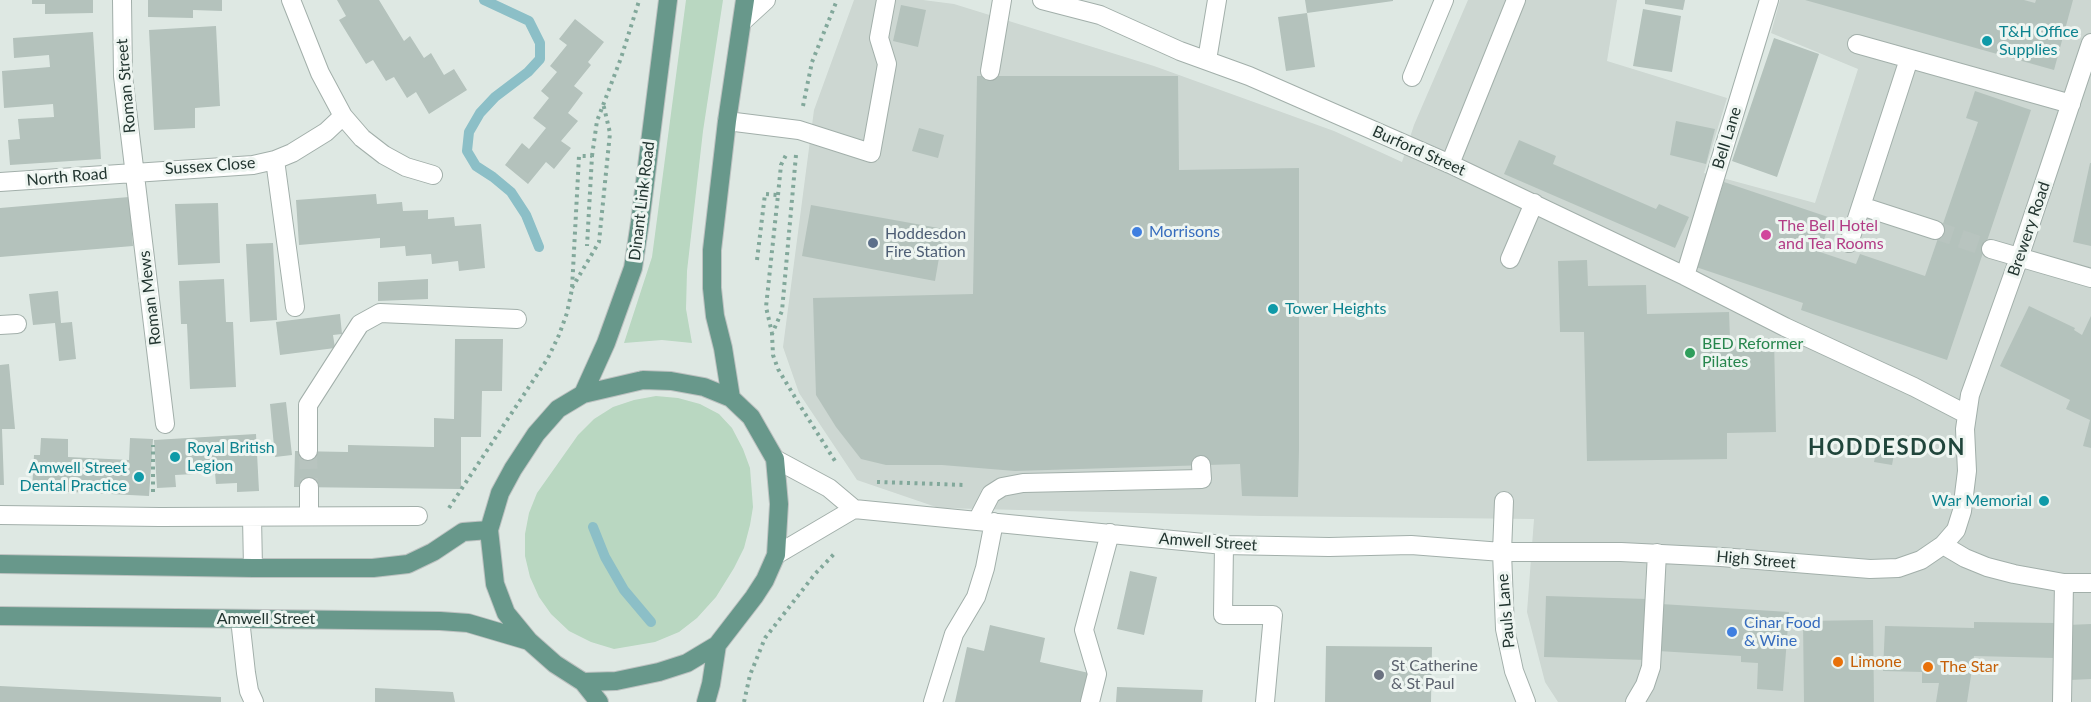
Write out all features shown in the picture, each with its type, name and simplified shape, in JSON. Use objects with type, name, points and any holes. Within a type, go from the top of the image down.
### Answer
[{"type":"main road","name":"Dinant Link Road","points":[[583,394],[606,343],[633,268],[668,0]]},
{"type":"main road","points":[[731,398],[715,316],[712,250],[727,121],[746,0]]},
{"type":"main road","points":[[583,682],[616,681],[638,677],[687,663],[717,645],[765,580],[776,555],[779,504],[775,459],[751,417],[731,398],[704,387],[671,381],[643,380],[583,394],[558,409],[536,434],[500,493],[489,530],[495,584],[506,613],[528,641],[555,664],[583,682],[599,702]]},
{"type":"main road","points":[[0,564],[373,568],[408,564],[433,552],[463,532],[489,530]]},
{"type":"main road","name":"Amwell Street","points":[[0,616],[440,621],[468,623],[528,641]]},
{"type":"main road","points":[[706,702],[717,645]]},
{"type":"street","name":"Roman Street","points":[[122,0],[123,76],[135,171]]},
{"type":"street","points":[[291,0],[320,73],[343,116],[362,138],[384,155],[406,167],[433,175]]},
{"type":"street","points":[[742,22],[766,0]]},
{"type":"street","points":[[727,121],[799,130],[871,153],[887,64],[879,38],[886,0]]},
{"type":"street","points":[[990,71],[1002,0]]},
{"type":"street","name":"Burford Street","points":[[1042,0],[1100,15],[1180,51],[1249,76],[1450,164],[1966,414]]},
{"type":"street","points":[[1207,60],[1217,0]]},
{"type":"street","points":[[1412,77],[1443,0]]},
{"type":"street","points":[[1450,164],[1516,0]]},
{"type":"street","name":"Bell Lane","points":[[1685,276],[1769,0]]},
{"type":"street","name":"Brewery Road","points":[[1966,414],[1970,395],[2019,258],[2091,43]]},
{"type":"street","points":[[1857,44],[2071,104]]},
{"type":"street","points":[[1849,243],[1909,59]]},
{"type":"street","name":"Sussex Close","points":[[135,171],[253,165],[275,160],[311,143],[343,116]]},
{"type":"street","points":[[275,160],[295,307]]},
{"type":"street","name":"North Road","points":[[0,182],[135,171]]},
{"type":"street","name":"Roman Mews","points":[[135,171],[165,424]]},
{"type":"street","points":[[1510,259],[1534,203]]},
{"type":"street","points":[[1861,206],[1935,230]]},
{"type":"street","points":[[1991,249],[2091,278]]},
{"type":"street","points":[[308,451],[308,405],[360,324],[380,313],[517,319]]},
{"type":"street","name":"High Street","points":[[1563,551],[1657,553],[1870,569],[1898,568],[1921,560],[1943,545],[1956,530],[1963,504],[1967,471],[1966,414]]},
{"type":"street","points":[[775,459],[829,488],[854,509],[776,555]]},
{"type":"street","points":[[933,702],[954,634],[976,597],[985,568],[985,522],[991,494],[1002,488],[1023,483],[1202,479],[1202,465]]},
{"type":"street","points":[[309,487],[309,516]]},
{"type":"street","name":"Pauls Lane","points":[[1504,501],[1502,552],[1505,629],[1514,671],[1526,702]]},
{"type":"street","name":"Amwell Street","points":[[854,509],[1224,545],[1329,547],[1411,545],[1502,552],[1563,551]]},
{"type":"street","points":[[0,515],[418,516]]},
{"type":"street","points":[[252,517],[253,568]]},
{"type":"street","points":[[1090,702],[1097,674],[1084,630],[1110,533]]},
{"type":"street","points":[[1224,545],[1222,615],[1273,615],[1265,702]]},
{"type":"street","points":[[1943,545],[1987,567],[2042,580],[2091,584]]},
{"type":"street","points":[[1635,702],[1652,667],[1657,553]]},
{"type":"street","points":[[2062,702],[2064,583]]},
{"type":"street","points":[[240,619],[249,691],[254,702]]},
{"type":"path","points":[[592,156],[593,138],[603,104],[621,58],[639,0]]},
{"type":"path","points":[[772,334],[782,311],[799,130],[812,62],[837,0]]},
{"type":"path","points":[[572,289],[599,242],[610,133],[603,104]]},
{"type":"path","points":[[781,165],[766,307],[772,334],[773,355],[778,369],[838,465]]},
{"type":"path","points":[[757,260],[765,194],[778,195]]},
{"type":"path","points":[[153,499],[153,440],[165,424]]},
{"type":"path","points":[[870,482],[1002,488]]},
{"type":"path","points":[[744,702],[750,675],[765,638],[815,574],[841,546]]},
{"type":"shaded area","points":[[854,0],[923,0],[954,4],[1154,66],[1334,131],[1402,162],[1414,125],[1468,0],[1617,0],[1607,61],[1727,98],[1704,173],[1815,203],[1858,69],[1771,33],[1780,0],[2091,0],[2091,702],[1558,702],[1545,682],[1527,612],[1534,519],[1262,516],[939,508],[857,480],[799,393],[783,347],[814,110]]},
{"type":"green space","points":[[686,0],[723,0],[703,131],[687,271],[686,309],[692,343],[662,340],[624,343],[652,257]]},
{"type":"green space","points":[[656,396],[678,398],[700,404],[719,414],[732,428],[750,468],[753,507],[744,548],[734,568],[716,597],[697,618],[679,632],[655,642],[614,649],[591,642],[569,631],[551,614],[539,597],[530,577],[525,556],[525,534],[529,513],[537,493],[578,435],[594,419],[613,407]]},
{"type":"building","points":[[32,0],[93,0],[93,13],[45,14],[45,4],[32,4]]},
{"type":"building","points":[[148,0],[222,0],[222,11],[193,10],[193,18],[148,17]]},
{"type":"building","points":[[337,0],[379,0],[404,41],[410,36],[424,58],[431,53],[444,75],[454,69],[467,90],[429,114],[416,92],[407,98],[394,77],[386,81],[373,60],[366,64],[339,20],[346,16]]},
{"type":"building","points":[[1305,0],[1393,0],[1393,1],[1307,13]]},
{"type":"building","points":[[1645,0],[1685,0],[1683,10],[1645,4]]},
{"type":"building","name":"T&H Office Supplies","points":[[1805,0],[2024,0],[2035,3],[2036,0],[2073,0],[2054,70]]},
{"type":"building","points":[[901,5],[926,10],[918,47],[893,41]]},
{"type":"building","points":[[1643,9],[1681,16],[1672,72],[1633,66]]},
{"type":"building","points":[[1307,13],[1315,67],[1286,71],[1278,17]]},
{"type":"building","points":[[575,19],[604,42],[588,62],[591,65],[574,86],[583,93],[568,113],[578,121],[561,141],[571,148],[554,169],[546,162],[528,184],[505,165],[522,143],[529,149],[546,128],[533,118],[549,98],[541,91],[557,72],[550,66],[567,45],[559,39]]},
{"type":"building","points":[[216,26],[220,106],[195,108],[195,128],[154,130],[149,30]]},
{"type":"building","points":[[93,32],[101,159],[10,165],[8,140],[20,139],[18,119],[54,117],[53,104],[4,108],[2,71],[50,67],[49,55],[14,58],[13,38]]},
{"type":"building","points":[[1774,38],[1819,54],[1777,177],[1732,161]]},
{"type":"building","name":"Morrisons","points":[[977,76],[1178,76],[1179,170],[1299,168],[1298,497],[1242,496],[1240,464],[1015,471],[942,465],[886,465],[861,459],[836,427],[816,395],[813,298],[973,294]]},
{"type":"building","points":[[1975,91],[2031,110],[1947,360],[1801,310],[1803,303],[1696,267],[1724,182],[1831,218],[1820,252],[1856,264],[1860,254],[1925,276],[1978,122],[1966,118]]},
{"type":"building","points":[[1676,121],[1715,129],[1706,164],[1670,155]]},
{"type":"building","points":[[919,128],[944,135],[938,158],[912,151]]},
{"type":"building","points":[[1519,140],[1556,156],[1553,164],[1656,209],[1659,204],[1689,217],[1675,248],[1504,174]]},
{"type":"building","points":[[2091,163],[2091,246],[2073,242]]},
{"type":"building","points":[[376,194],[377,204],[402,202],[403,211],[428,210],[428,219],[454,217],[455,226],[481,224],[485,268],[459,271],[458,261],[432,264],[431,254],[406,256],[405,246],[380,248],[380,238],[299,245],[296,200]]},
{"type":"building","points":[[129,197],[133,246],[0,257],[0,208]]},
{"type":"building","points":[[218,203],[220,263],[178,265],[175,204]]},
{"type":"building","name":"Hoddesdon Fire Station","points":[[811,205],[944,229],[935,281],[802,256]]},
{"type":"building","points":[[273,243],[277,320],[250,322],[246,244]]},
{"type":"building","points":[[1587,260],[1588,286],[1646,285],[1647,314],[1729,312],[1730,339],[1774,338],[1776,432],[1727,433],[1727,459],[1587,461],[1584,332],[1560,332],[1558,261]]},
{"type":"building","points":[[224,279],[226,322],[233,322],[236,387],[190,389],[187,324],[181,324],[179,281]]},
{"type":"building","points":[[428,279],[428,299],[378,301],[378,282]]},
{"type":"building","points":[[58,291],[61,323],[72,322],[76,359],[59,361],[55,323],[33,325],[29,294]]},
{"type":"building","points":[[2029,306],[2075,328],[2074,330],[2082,335],[2091,316],[2091,448],[2083,446],[2090,420],[2066,409],[2070,400],[2000,366]]},
{"type":"building","points":[[340,314],[342,334],[333,335],[335,348],[280,355],[276,322]]},
{"type":"building","points":[[455,339],[503,339],[502,391],[482,391],[481,437],[461,437],[461,489],[294,487],[295,451],[348,452],[348,445],[434,447],[434,418],[454,419]]},
{"type":"building","points":[[9,364],[15,429],[2,429],[4,485],[0,485],[0,365]]},
{"type":"building","points":[[286,402],[292,455],[275,457],[270,404]]},
{"type":"building","points":[[256,434],[259,491],[237,492],[237,483],[216,484],[215,473],[175,475],[176,487],[157,488],[154,440]]},
{"type":"building","points":[[41,438],[68,439],[68,457],[129,460],[130,438],[153,439],[149,496],[32,490],[34,455],[40,455]]},
{"type":"building","points":[[1878,441],[1896,444],[1892,465],[1874,462]]},
{"type":"building","points":[[1130,571],[1157,577],[1144,635],[1117,629]]},
{"type":"building","points":[[1546,596],[1647,599],[1646,660],[1544,657]]},
{"type":"building","points":[[1661,604],[1789,612],[1783,691],[1757,689],[1758,663],[1741,662],[1741,656],[1658,651]]},
{"type":"building","name":"Limone","points":[[1873,620],[1874,702],[1804,702],[1803,621]]},
{"type":"building","name":"The Star","points":[[1974,622],[2056,623],[2055,658],[1974,656],[1967,702],[1936,702],[1939,683],[1922,683],[1922,672],[1883,671],[1885,626],[1974,628]]},
{"type":"building","points":[[2091,624],[2091,679],[2070,680],[2068,625]]},
{"type":"building","points":[[990,625],[1045,638],[1040,662],[1089,673],[1083,702],[955,702],[967,647],[984,651]]},
{"type":"building","name":"St Catherine & St Paul","points":[[1326,646],[1432,647],[1431,702],[1325,702]]},
{"type":"building","points":[[0,686],[221,697],[221,702],[0,702]]},
{"type":"building","points":[[1117,687],[1203,690],[1202,702],[1116,702]]},
{"type":"building","points":[[375,688],[453,692],[455,702],[375,702]]},
{"type":"waterway","points":[[484,0],[529,21],[540,43],[540,59],[528,72],[495,97],[480,113],[469,132],[467,151],[476,166],[511,192],[526,215],[539,247]]},
{"type":"waterway","points":[[593,527],[605,557],[624,590],[651,622]]},
{"type":"tunnel","points":[[1935,230],[1991,249]]},
{"type":"tunnel","points":[[308,451],[309,487]]},
{"type":"place","name":"T&H Office Supplies","points":[[1987,41]]},
{"type":"place","name":"Morrisons","points":[[1137,232]]},
{"type":"place","name":"The Bell Hotel and Tea Rooms","points":[[1766,235]]},
{"type":"place","name":"Hoddesdon Fire Station","points":[[873,243]]},
{"type":"place","name":"Tower Heights","points":[[1273,309]]},
{"type":"place","name":"BED Reformer Pilates","points":[[1690,353]]},
{"type":"place","name":"Royal British Legion","points":[[175,457]]},
{"type":"place","name":"Amwell Street Dental Practice","points":[[139,477]]},
{"type":"place","name":"War Memorial","points":[[2044,501]]},
{"type":"place","name":"Cinar Food & Wine","points":[[1732,632]]},
{"type":"place","name":"Limone","points":[[1838,662]]},
{"type":"place","name":"The Star","points":[[1928,667]]},
{"type":"place","name":"St Catherine & St Paul","points":[[1379,675]]},
{"type":"district","name":"HODDESDON","points":[[1887,448]]}]
